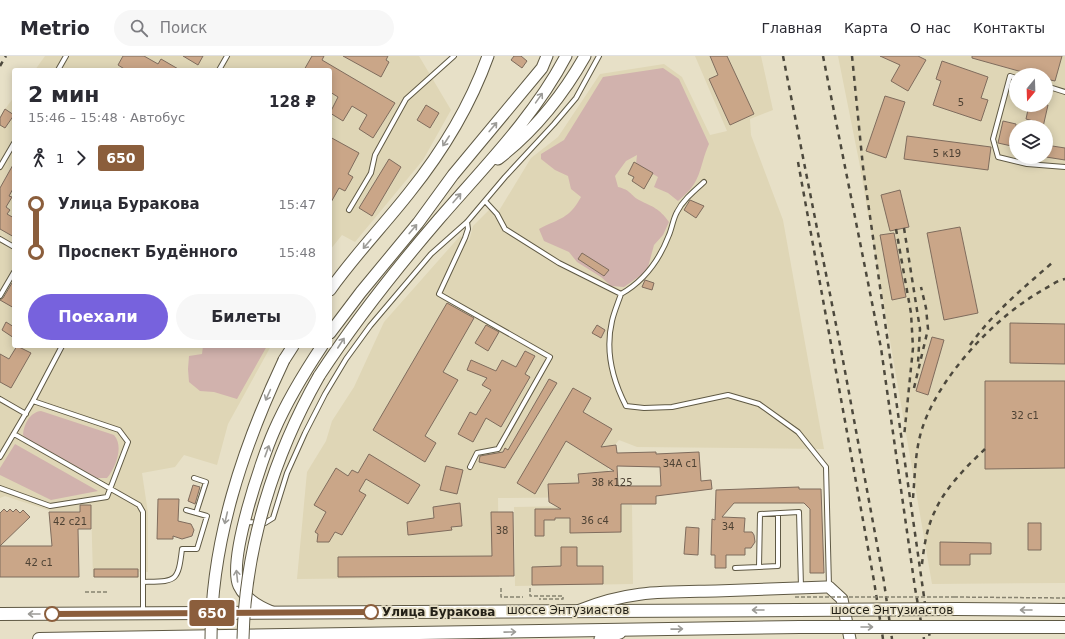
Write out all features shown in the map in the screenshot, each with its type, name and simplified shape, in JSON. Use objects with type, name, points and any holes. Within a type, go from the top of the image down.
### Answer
[{"type":"main road","points":[[481,76],[488,56]]},
{"type":"main road","points":[[332,287],[432,162],[456,126],[492,56]]},
{"type":"main road","points":[[332,330],[361,292],[418,223],[453,175],[542,68],[547,56]]},
{"type":"main road","points":[[243,639],[250,562],[261,518],[287,439],[319,376],[348,332],[438,220],[517,129],[566,56]]},
{"type":"main road","points":[[479,174],[518,143],[557,99],[585,56]]},
{"type":"main road","points":[[361,292],[438,220]]},
{"type":"main road","points":[[210,639],[215,574],[231,496],[250,437],[284,360],[292,348]]},
{"type":"main road","points":[[272,612],[256,605],[239,587],[236,577],[240,540],[262,465],[274,431],[307,368],[321,348]]},
{"type":"main road","points":[[580,610],[614,598],[631,594],[672,591],[829,587],[842,599],[850,639]]},
{"type":"main road","name":"шоссе Энтузиастов","points":[[0,614],[797,610],[955,603],[1065,610]]},
{"type":"main road","name":"шоссе Энтузиастов","points":[[39,639],[800,627],[1065,627]]},
{"type":"main road","points":[[600,639],[607,636],[638,630]]},
{"type":"lane","points":[[59,68],[66,56]]},
{"type":"lane","points":[[221,68],[228,56]]},
{"type":"lane","points":[[349,210],[371,173],[376,155],[406,99],[454,56]]},
{"type":"lane","points":[[245,522],[265,523],[273,518],[287,473],[305,433],[325,394],[346,359],[370,326],[431,254],[467,222],[576,98],[599,56]]},
{"type":"lane","points":[[1009,80],[993,139],[998,157],[1027,164],[1065,167]]},
{"type":"lane","points":[[1053,88],[1065,92]]},
{"type":"lane","points":[[0,167],[12,146]]},
{"type":"lane","points":[[704,182],[688,196],[676,212],[667,241],[649,273],[634,286],[621,294],[612,321],[609,349],[616,388],[626,406],[644,408],[672,407],[728,395],[760,404],[798,432],[826,467],[829,587]]},
{"type":"lane","points":[[485,202],[497,214],[505,229],[559,263],[621,294]]},
{"type":"lane","points":[[467,222],[468,229],[465,238],[439,294],[550,357],[498,449],[477,453],[470,467]]},
{"type":"lane","points":[[0,239],[12,246]]},
{"type":"lane","points":[[0,296],[12,275]]},
{"type":"lane","points":[[0,457],[26,414],[61,348]]},
{"type":"lane","points":[[0,399],[26,414]]},
{"type":"lane","points":[[0,488],[50,506],[107,497],[128,442],[119,430],[33,401]]},
{"type":"lane","points":[[14,434],[139,505],[142,512],[143,613]]},
{"type":"lane","points":[[194,478],[206,482],[196,513]]},
{"type":"lane","points":[[143,582],[172,580],[177,575],[182,549],[197,549],[207,516],[186,510]]},
{"type":"lane","points":[[760,567],[760,514],[799,512],[801,588]]},
{"type":"lane","points":[[735,568],[778,566],[778,514]]},
{"type":"path","points":[[501,588],[501,597],[523,597]]},
{"type":"path","points":[[530,588],[530,596],[563,596],[563,598],[538,598]]},
{"type":"path","points":[[85,592],[108,592]]},
{"type":"path","points":[[795,597],[955,603],[1065,598]]},
{"type":"shaded area","points":[[45,56],[419,56],[451,110],[423,160],[355,242],[342,235],[332,248],[332,68],[36,68]]},
{"type":"shaded area","points":[[695,56],[761,56],[773,110],[750,119],[751,135],[783,220],[824,449],[637,447],[619,440],[608,453],[608,497],[498,498],[499,577],[297,579],[307,472],[326,441],[332,421],[354,387],[384,322],[460,236],[469,241],[473,226],[489,210],[497,214],[531,158],[558,137],[600,74],[664,64],[682,77],[710,135],[727,131]]},
{"type":"shaded area","points":[[838,56],[1065,56],[1065,583],[932,584],[859,161]]},
{"type":"shaded area","points":[[663,68],[679,79],[709,144],[696,181],[686,194],[678,201],[668,193],[654,187],[658,177],[636,164],[637,155],[626,161],[615,176],[618,187],[628,191],[639,200],[656,208],[669,222],[663,235],[654,245],[647,271],[624,287],[611,286],[601,277],[577,262],[569,252],[544,241],[539,229],[568,214],[581,197],[571,189],[568,176],[555,170],[541,159],[541,154],[564,140],[603,77]]},
{"type":"shaded area","points":[[12,100],[12,348],[270,348],[228,424],[217,465],[184,455],[175,467],[142,473],[148,513],[148,572],[139,572],[139,578],[93,577],[91,504],[79,505],[79,511],[51,511],[5,496],[0,498],[0,116]]},
{"type":"shaded area","points":[[203,348],[266,348],[237,399],[214,392],[200,391],[189,382],[189,356],[202,354]]},
{"type":"shaded area","points":[[41,411],[114,435],[117,440],[119,451],[116,462],[107,478],[97,478],[28,440],[23,435],[28,419],[37,412]]},
{"type":"shaded area","points":[[15,444],[98,491],[51,500],[0,475],[0,468]]},
{"type":"shaded area","points":[[632,505],[633,584],[515,586],[514,507]]},
{"type":"building","points":[[123,56],[144,56],[158,64],[161,59],[177,68],[123,68],[118,65]]},
{"type":"building","points":[[183,56],[203,56],[198,65]]},
{"type":"building","points":[[312,56],[324,56],[322,60],[395,103],[373,138],[359,129],[367,115],[352,106],[343,121],[332,114],[332,109],[338,97],[332,93],[332,68],[305,68]]},
{"type":"building","points":[[343,56],[388,56],[386,60],[389,62],[381,77]]},
{"type":"building","points":[[514,56],[521,56],[527,61],[522,68],[511,60]]},
{"type":"building","points":[[710,56],[727,56],[754,114],[730,125],[709,79],[718,75]]},
{"type":"building","points":[[880,56],[918,56],[926,60],[908,91],[891,81],[900,65]]},
{"type":"building","points":[[972,56],[1062,56],[1055,81],[1053,81],[1053,68],[1009,68],[972,58]]},
{"type":"building","points":[[942,61],[988,77],[981,98],[988,100],[981,121],[933,105],[941,81],[936,79]]},
{"type":"building","points":[[885,96],[905,102],[886,158],[866,151]]},
{"type":"building","points":[[426,105],[439,113],[430,128],[417,120]]},
{"type":"building","points":[[5,109],[12,114],[12,118],[5,128],[0,125],[0,118]]},
{"type":"building","points":[[1028,112],[1046,112],[1045,120],[1026,119]]},
{"type":"building","points":[[1003,121],[1009,122],[1009,145],[998,143]]},
{"type":"building","points":[[907,136],[991,147],[988,170],[904,159]]},
{"type":"building","points":[[332,138],[359,153],[348,174],[353,177],[345,191],[339,188],[332,200]]},
{"type":"building","points":[[1053,146],[1065,148],[1065,160],[1053,158]]},
{"type":"building","points":[[389,159],[401,167],[372,216],[359,208]]},
{"type":"building","points":[[634,162],[653,173],[644,189],[632,181],[634,177],[628,174]]},
{"type":"building","points":[[12,167],[12,191],[9,196],[12,197],[6,207],[10,210],[7,214],[12,217],[12,236],[0,229],[0,188]]},
{"type":"building","points":[[900,190],[909,227],[890,231],[881,195]]},
{"type":"building","points":[[690,200],[704,206],[696,218],[684,210]]},
{"type":"building","points":[[960,227],[978,313],[944,320],[927,233]]},
{"type":"building","points":[[894,233],[906,297],[892,300],[880,235]]},
{"type":"building","points":[[582,253],[609,270],[604,276],[578,259]]},
{"type":"building","points":[[645,280],[654,283],[652,290],[642,287]]},
{"type":"building","points":[[12,283],[12,307],[0,300],[3,298]]},
{"type":"building","points":[[447,303],[474,318],[443,372],[458,380],[425,436],[436,443],[425,462],[373,430]]},
{"type":"building","points":[[6,322],[12,326],[12,337],[2,330]]},
{"type":"building","points":[[1010,323],[1065,324],[1065,364],[1010,363]]},
{"type":"building","points":[[486,325],[499,332],[488,351],[475,343]]},
{"type":"building","points":[[597,325],[605,330],[601,338],[592,333]]},
{"type":"building","points":[[932,337],[944,340],[928,395],[916,391]]},
{"type":"building","points":[[16,348],[21,348],[31,353],[11,388],[0,382],[0,354],[9,359]]},
{"type":"building","points":[[525,351],[535,356],[525,374],[530,377],[501,427],[486,418],[473,442],[458,434],[470,412],[476,415],[491,390],[482,385],[487,378],[467,370],[471,360],[496,371],[502,360],[516,367]]},
{"type":"building","points":[[549,379],[557,383],[505,468],[479,462],[480,456],[503,452],[505,448],[508,450]]},
{"type":"building","points":[[985,381],[1065,381],[1065,468],[985,469]]},
{"type":"building","points":[[573,388],[591,398],[583,412],[612,429],[601,447],[616,445],[617,453],[656,452],[656,454],[699,452],[701,481],[711,480],[712,489],[656,496],[656,504],[621,504],[621,532],[570,533],[570,518],[555,518],[555,520],[544,520],[544,536],[535,536],[535,509],[561,509],[549,502],[548,484],[579,483],[578,474],[614,471],[566,441],[535,494],[517,483]],"holes":[[[617,466],[660,467],[661,486],[618,486]]]},
{"type":"building","points":[[369,454],[420,485],[408,504],[366,479],[359,491],[366,495],[342,535],[335,532],[329,542],[317,542],[318,534],[315,532],[326,512],[314,505],[336,468],[348,476],[352,470],[358,473]]},
{"type":"building","points":[[446,466],[463,470],[457,494],[440,490]]},
{"type":"building","points":[[193,485],[200,487],[195,504],[188,501]]},
{"type":"building","points":[[799,487],[799,489],[821,489],[824,573],[810,573],[810,509],[804,503],[734,503],[722,517],[745,518],[744,532],[752,532],[755,542],[751,548],[745,548],[745,555],[726,555],[726,568],[715,568],[715,555],[711,555],[712,519],[715,520],[716,490]]},
{"type":"building","points":[[158,499],[179,499],[178,521],[191,524],[194,530],[192,536],[182,539],[173,536],[173,539],[157,539]]},
{"type":"building","points":[[460,503],[462,526],[451,527],[452,530],[408,535],[407,522],[434,518],[433,507]]},
{"type":"building","points":[[80,505],[91,505],[91,529],[78,529],[79,577],[0,577],[0,546],[52,546],[49,512],[80,512]]},
{"type":"building","points":[[4,509],[7,512],[10,509],[13,512],[16,509],[20,513],[23,510],[30,517],[0,546],[0,513]]},
{"type":"building","points":[[491,512],[513,512],[514,576],[338,577],[338,557],[492,556]]},
{"type":"building","points":[[1028,523],[1041,523],[1041,550],[1028,550]]},
{"type":"building","points":[[686,527],[699,528],[698,555],[684,554]]},
{"type":"building","points":[[940,542],[991,543],[991,554],[970,554],[970,565],[940,565]]},
{"type":"building","points":[[561,547],[577,547],[577,566],[603,566],[603,584],[532,585],[532,567],[561,566]]},
{"type":"building","points":[[94,569],[138,569],[138,577],[94,577]]},
{"type":"railway","points":[[0,66],[6,56]]},
{"type":"railway","points":[[783,56],[842,355],[884,582],[892,639]]},
{"type":"railway","points":[[823,56],[881,348],[915,588],[924,639]]},
{"type":"railway","points":[[852,56],[863,167],[930,639]]},
{"type":"railway","points":[[798,162],[874,581],[883,639]]},
{"type":"railway","points":[[904,228],[920,329],[918,363]]},
{"type":"railway","points":[[896,229],[911,313],[913,348],[904,437]]},
{"type":"railway","points":[[970,345],[988,322],[1052,263]]},
{"type":"railway","points":[[913,498],[918,446],[922,429],[930,409],[941,389],[971,349],[1007,315],[1025,301],[1057,282],[1065,279]]},
{"type":"railway","points":[[914,388],[928,329],[926,308],[921,287]]},
{"type":"railway","points":[[922,564],[928,530],[939,502],[957,478],[985,449]]},
{"type":"bus line","name":"650","points":[[52,614],[371,612]]},
{"type":"place","name":"Улица Буракова","points":[[371,612]]}]
